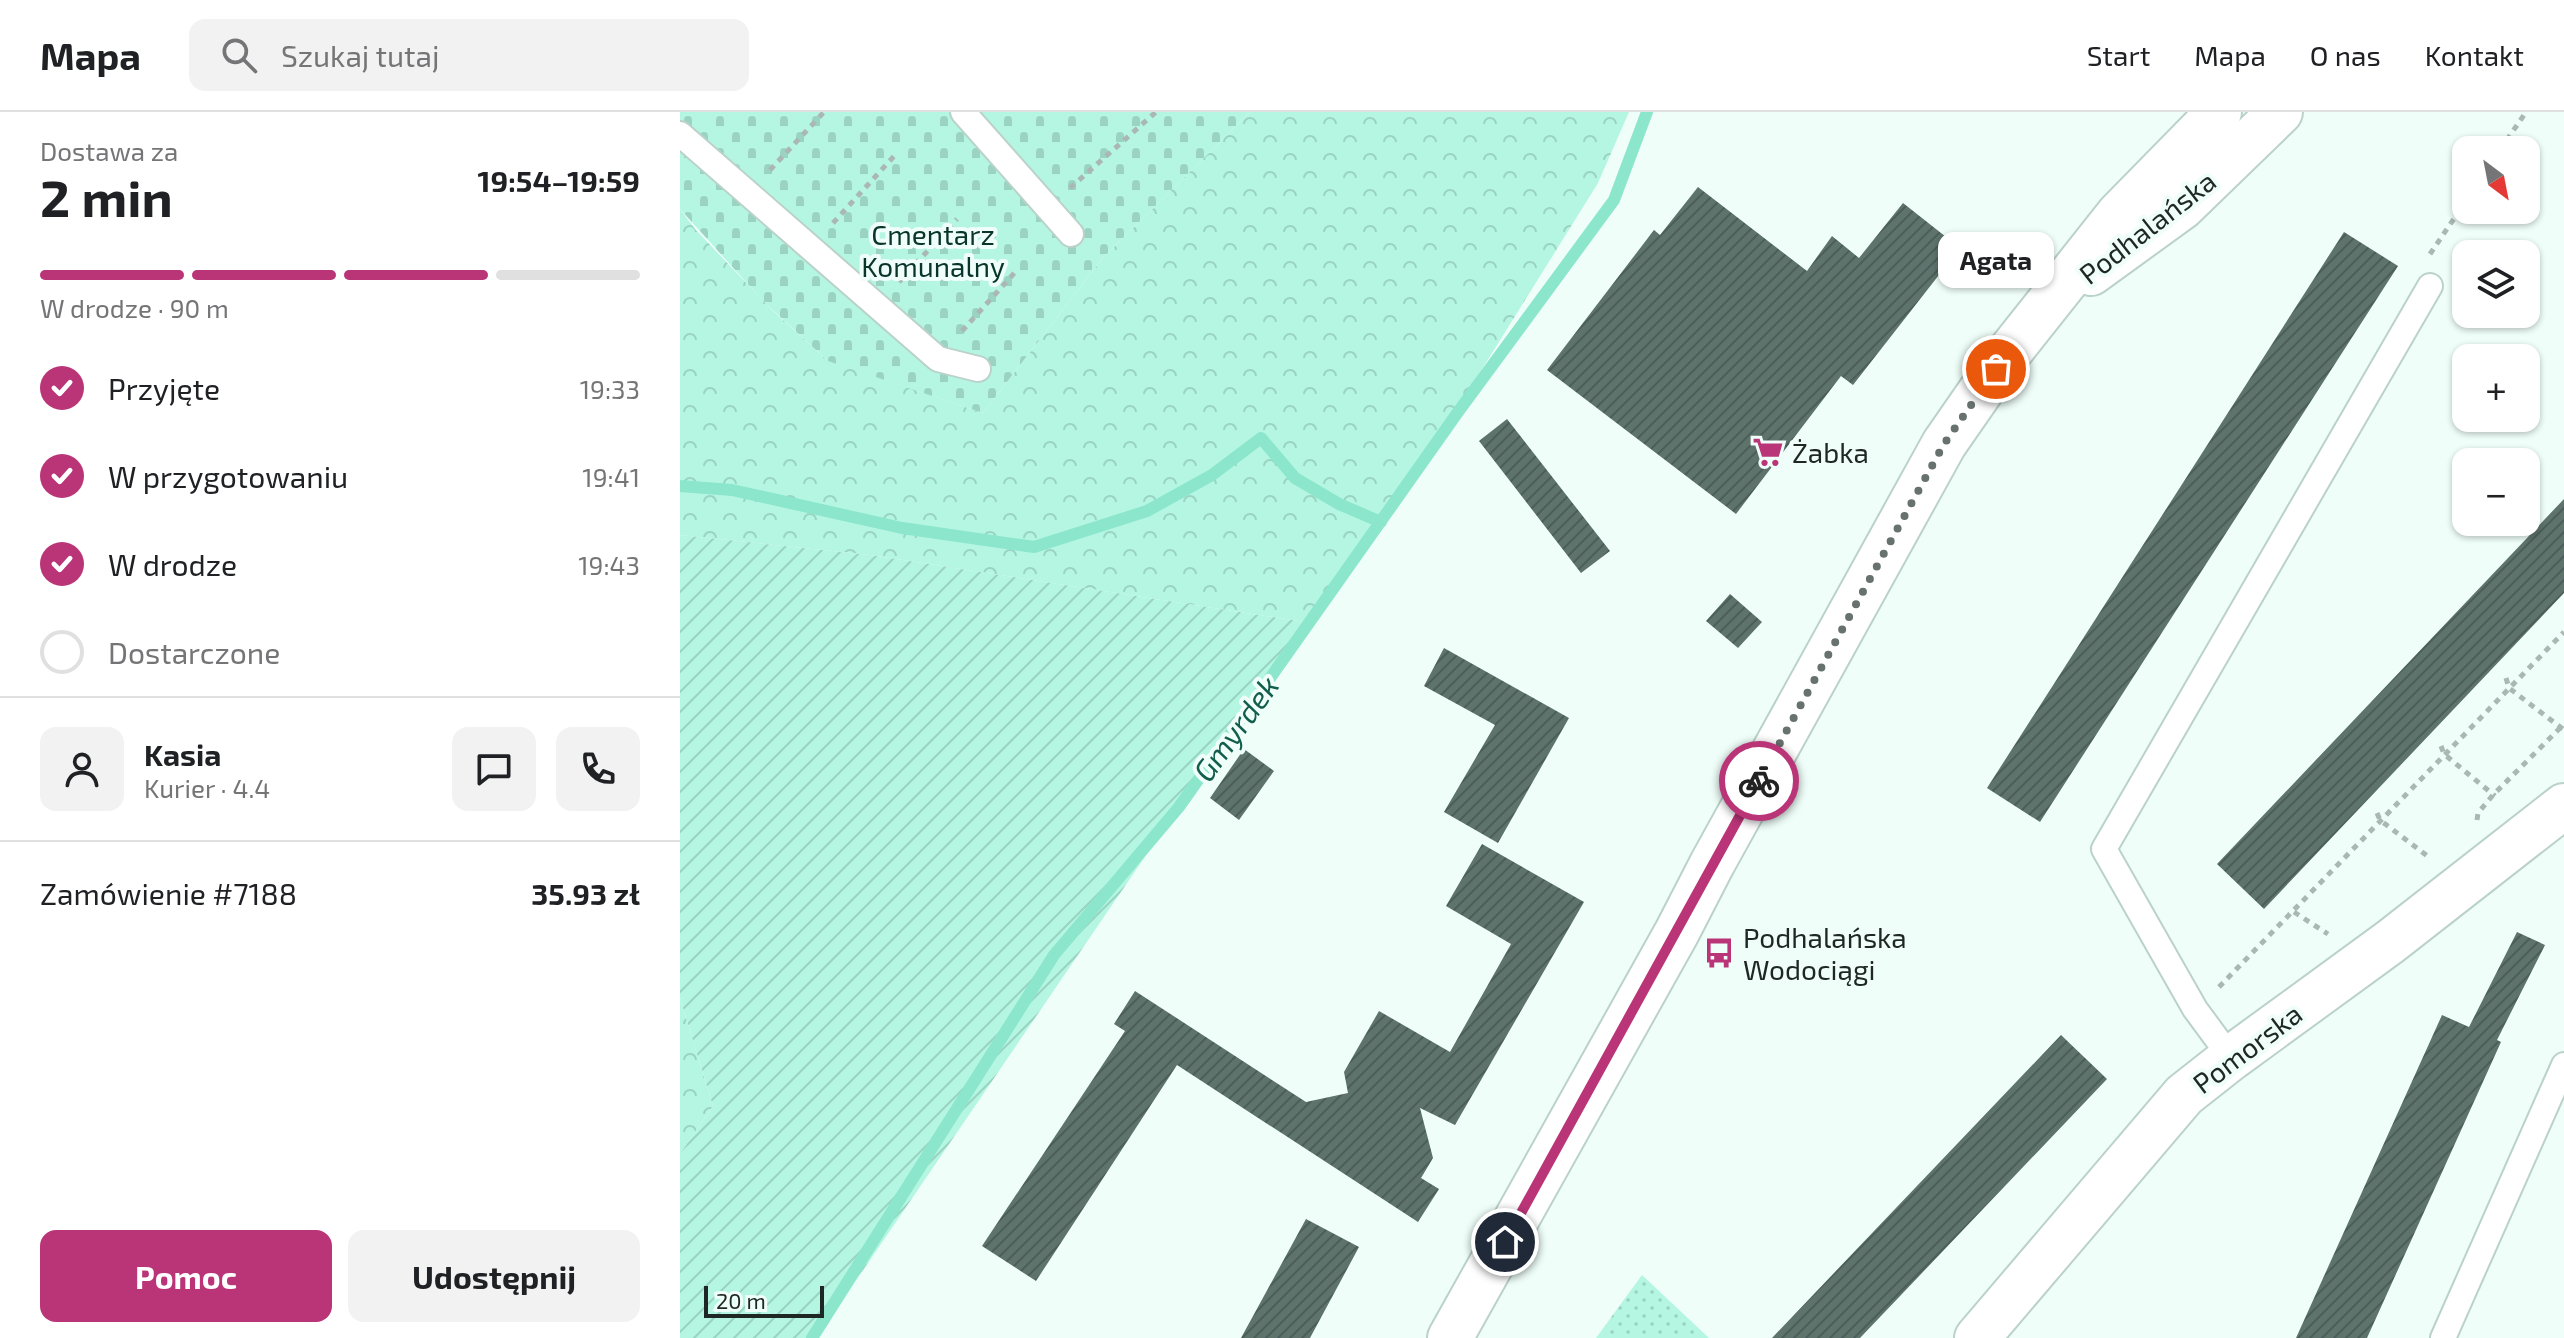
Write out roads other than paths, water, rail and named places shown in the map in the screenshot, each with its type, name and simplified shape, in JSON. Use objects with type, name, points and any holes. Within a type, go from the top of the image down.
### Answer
[{"type":"street","name":"Podhalańska","points":[[1450,1338],[1662,960],[1944,444],[1996,369],[2119,214],[2219,112]]},
{"type":"street","name":"Podhalańska","points":[[2047,305],[2182,207],[2280,112]]},
{"type":"street","name":"Pomorska","points":[[1977,1338],[2184,1095],[2373,955],[2549,817]]},
{"type":"lane","points":[[963,112],[1071,234]]},
{"type":"lane","points":[[680,134],[938,359],[978,369]]},
{"type":"lane","points":[[2231,1058],[2195,1009],[2104,849],[2430,286]]},
{"type":"lane","points":[[2443,1338],[2564,1065]]},
{"type":"waterway","name":"Gmyrdek","points":[[812,1338],[1054,955],[1179,807],[1458,412],[1614,200],[1647,112]]},
{"type":"waterway","points":[[680,486],[732,490],[902,528],[1034,547],[1147,511],[1212,475],[1261,438],[1295,478],[1339,504],[1381,522]]},
{"type":"place","name":"Agata","points":[[1996,369]]},
{"type":"place","name":"Żabka","points":[[1768,452]]},
{"type":"place","name":"Podhalańska Wodociągi","points":[[1719,953]]},
{"type":"park label","name":"Cmentarz Komunalny","points":[[933,250]]}]
